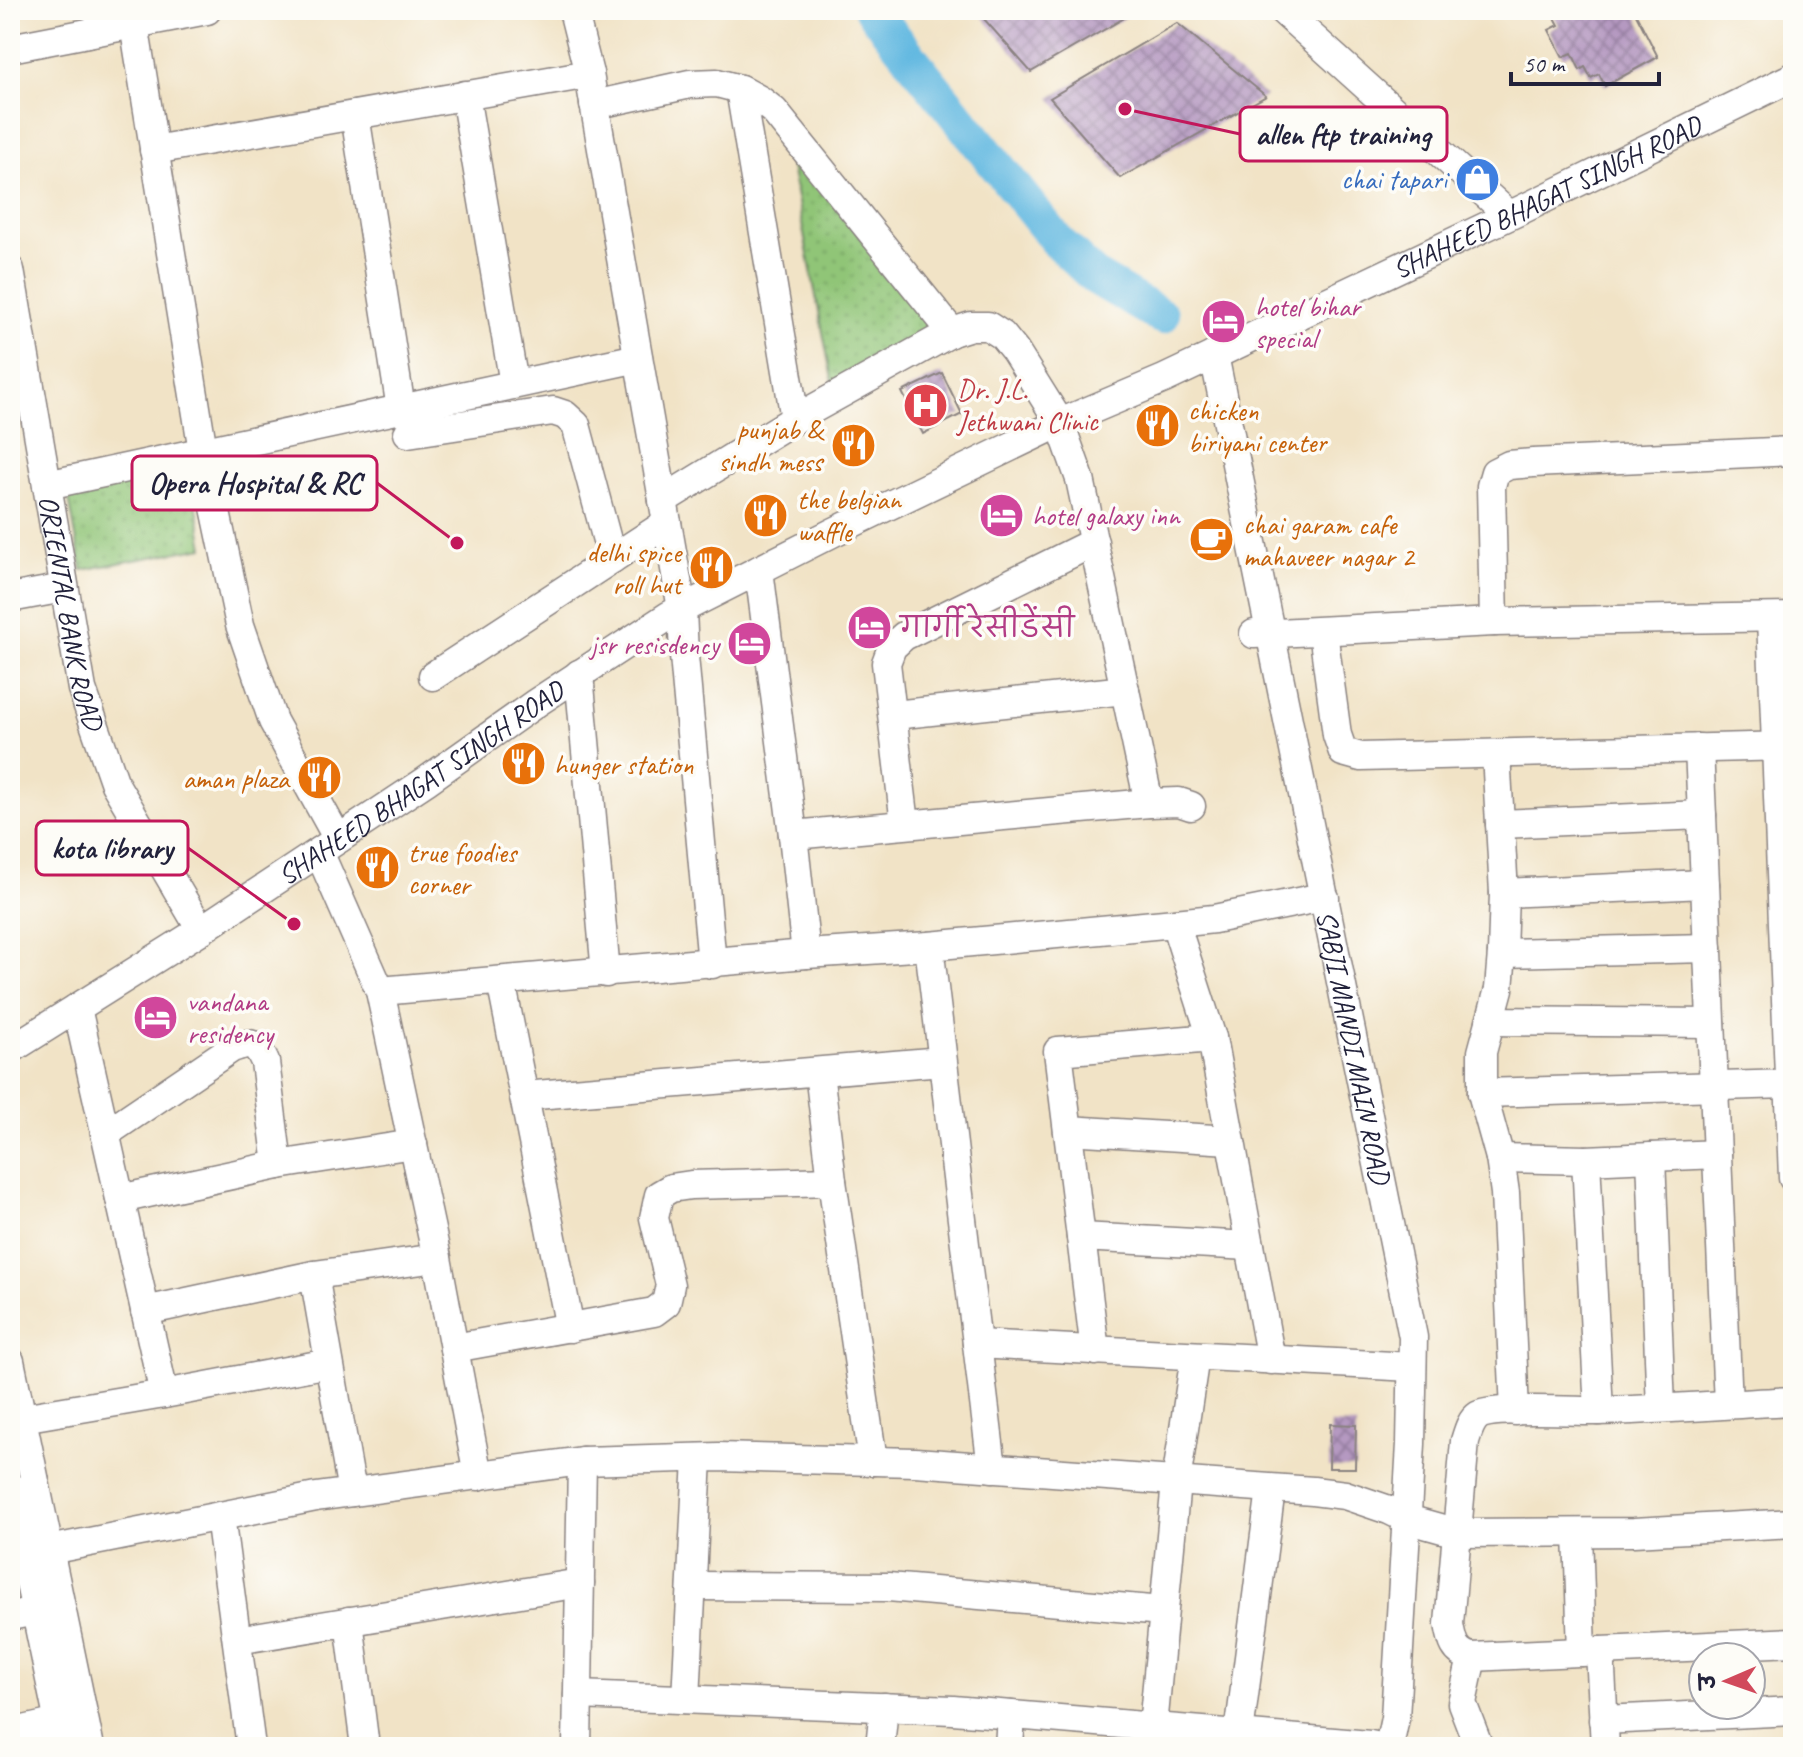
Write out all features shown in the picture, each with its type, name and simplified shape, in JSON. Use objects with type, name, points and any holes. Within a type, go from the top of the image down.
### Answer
[{"type":"street","points":[[10,48],[207,10]]},
{"type":"street","points":[[573,10],[589,74],[682,609],[712,964]]},
{"type":"street","points":[[1282,10],[1509,215]]},
{"type":"street","points":[[134,24],[203,451],[240,625],[273,721],[328,846],[380,991],[437,1258],[478,1476]]},
{"type":"street","points":[[154,150],[589,74]]},
{"type":"street","name":"SHAHEED BHAGAT SINGH ROAD","points":[[10,1050],[201,930],[670,615],[1060,423],[1205,359],[1793,77]]},
{"type":"street","points":[[594,105],[690,84],[717,83],[740,89],[760,100],[774,111],[952,332]]},
{"type":"street","points":[[740,89],[795,419]]},
{"type":"street","points":[[465,95],[514,384]]},
{"type":"street","points":[[355,115],[405,421]]},
{"type":"street","name":"ORIENTAL BANK ROAD","points":[[10,270],[17,355],[47,485],[82,689],[115,784],[201,930]]},
{"type":"street","points":[[433,676],[612,559],[665,511],[795,419],[952,332],[971,326],[988,326],[1002,335],[1015,351],[1060,423],[1080,479],[1149,803]]},
{"type":"street","points":[[405,421],[514,384],[638,358]]},
{"type":"street","name":"SABJI MANDI MAIN ROAD","points":[[1205,359],[1316,899],[1413,1337],[1404,1367],[1411,1444],[1398,1515],[1395,1718],[1377,1746]]},
{"type":"street","points":[[47,485],[203,451],[405,421],[553,411],[565,415],[576,425],[612,559]]},
{"type":"street","points":[[1494,622],[1491,486],[1495,472],[1509,465],[1533,463],[1793,451]]},
{"type":"street","points":[[905,824],[886,663],[892,647],[904,636],[1094,542]]},
{"type":"street","points":[[759,570],[806,954]]},
{"type":"street","points":[[10,598],[64,588]]},
{"type":"street","points":[[1262,634],[1494,622],[1782,617],[1793,1178]]},
{"type":"street","points":[[1323,632],[1337,735],[1343,752],[1361,757],[1784,746]]},
{"type":"street","points":[[579,674],[606,973]]},
{"type":"street","points":[[894,715],[1125,690]]},
{"type":"street","points":[[1699,748],[1728,1404]]},
{"type":"street","points":[[1496,754],[1504,893],[1502,953],[1499,989],[1482,1052],[1482,1093],[1500,1158],[1505,1193],[1515,1411]]},
{"type":"street","points":[[793,835],[1149,803],[1179,802],[1191,806]]},
{"type":"street","points":[[1500,824],[1702,815]]},
{"type":"street","points":[[1504,893],[1705,884]]},
{"type":"street","points":[[380,991],[1175,923],[1214,919],[1316,899]]},
{"type":"street","points":[[1175,923],[1212,1038],[1271,1360]]},
{"type":"street","points":[[929,946],[992,1468]]},
{"type":"street","points":[[1502,953],[1708,948]]},
{"type":"street","points":[[501,981],[570,1328]]},
{"type":"street","points":[[77,1008],[164,1394]]},
{"type":"street","points":[[1490,1021],[1711,1023]]},
{"type":"street","points":[[1095,1351],[1058,1051],[1212,1038]]},
{"type":"street","points":[[105,1134],[232,1048],[253,1044],[260,1050],[265,1062],[278,1165]]},
{"type":"street","points":[[524,1096],[942,1061]]},
{"type":"street","points":[[819,1072],[873,1461]]},
{"type":"street","points":[[1482,1093],[1789,1084]]},
{"type":"street","points":[[1068,1130],[1230,1140]]},
{"type":"street","points":[[120,1199],[278,1165],[413,1144]]},
{"type":"street","points":[[1500,1158],[1586,1160],[1717,1154]]},
{"type":"street","points":[[1651,1157],[1661,1408]]},
{"type":"street","points":[[1586,1160],[1599,1411]]},
{"type":"street","points":[[454,1348],[654,1312],[666,1303],[670,1285],[654,1218],[659,1195],[671,1188],[832,1181]]},
{"type":"street","points":[[1081,1237],[1250,1246]]},
{"type":"street","points":[[145,1311],[314,1275],[437,1258]]},
{"type":"street","points":[[314,1275],[352,1492]]},
{"type":"street","points":[[977,1344],[1404,1367]]},
{"type":"street","points":[[1153,1727],[1176,1482],[1195,1356]]},
{"type":"street","points":[[10,1361],[22,1418],[36,1552],[23,1613],[62,1735],[10,1733]]},
{"type":"street","points":[[22,1418],[329,1363]]},
{"type":"street","points":[[1793,1401],[1599,1411],[1515,1411],[1477,1416],[1469,1427],[1465,1441],[1449,1624],[1453,1645],[1462,1654],[1472,1657],[1793,1642]]},
{"type":"street","points":[[686,1699],[698,1458]]},
{"type":"street","points":[[36,1552],[316,1497],[582,1461],[698,1458],[873,1461],[1345,1495],[1457,1533],[1634,1532],[1793,1523]]},
{"type":"street","points":[[577,1747],[582,1461]]},
{"type":"street","points":[[10,1487],[36,1552],[90,1747]]},
{"type":"street","points":[[1239,1734],[1271,1489]]},
{"type":"street","points":[[220,1516],[251,1747]]},
{"type":"street","points":[[1578,1533],[1604,1734],[1793,1711]]},
{"type":"street","points":[[237,1640],[580,1583]]},
{"type":"street","points":[[692,1586],[888,1587],[1163,1611]]},
{"type":"street","points":[[349,1621],[365,1747]]},
{"type":"street","points":[[1472,1657],[1462,1703],[1479,1747]]},
{"type":"street","points":[[578,1695],[953,1710],[1377,1746]]},
{"type":"street","points":[[880,1747],[884,1707]]},
{"type":"street","points":[[1009,1747],[1011,1715]]},
{"type":"green space","points":[[787,146],[941,337],[835,395]]},
{"type":"green space","points":[[190,469],[204,547],[82,570],[68,493]]},
{"type":"building","points":[[976,10],[1138,10],[1031,72]]},
{"type":"building","points":[[1551,10],[1634,10],[1658,57],[1605,86],[1599,74],[1591,78],[1585,67],[1580,70],[1572,53],[1563,57],[1549,30],[1559,25]]},
{"type":"building","points":[[1177,23],[1266,96],[1120,178],[1050,98]]},
{"type":"building","points":[[942,373],[962,414],[923,434],[902,392]]},
{"type":"building","points":[[1330,1424],[1356,1425],[1355,1468],[1329,1468]]},
{"type":"waterway","points":[[872,10],[1058,242],[1095,277],[1161,316]]},
{"type":"place","name":"allen ftp training","points":[[1125,109]]},
{"type":"place","name":"chai tapari","points":[[1478,179]]},
{"type":"place","name":"hotel bihar special","points":[[1224,322]]},
{"type":"place","name":"Dr. J.L. Jethwani Clinic","points":[[926,405]]},
{"type":"place","name":"chicken biriyani center","points":[[1157,426]]},
{"type":"place","name":"punjab & sindh mess","points":[[853,445]]},
{"type":"place","name":"the belgian waffle","points":[[766,515]]},
{"type":"place","name":"hotel galaxy inn","points":[[1001,515]]},
{"type":"place","name":"chai garam cafe mahaveer nagar 2","points":[[1212,540]]},
{"type":"place","name":"Opera Hospital & RC","points":[[457,543]]},
{"type":"place","name":"delhi spice roll hut","points":[[712,568]]},
{"type":"place","name":"गार्गी रेसीडेंसी","points":[[869,627]]},
{"type":"place","name":"jsr resisdency","points":[[750,644]]},
{"type":"place","name":"hunger station","points":[[523,764]]},
{"type":"place","name":"aman plaza","points":[[320,778]]},
{"type":"place","name":"true foodies corner","points":[[377,868]]},
{"type":"place","name":"kota library","points":[[294,924]]},
{"type":"place","name":"vandana residency","points":[[156,1017]]}]
